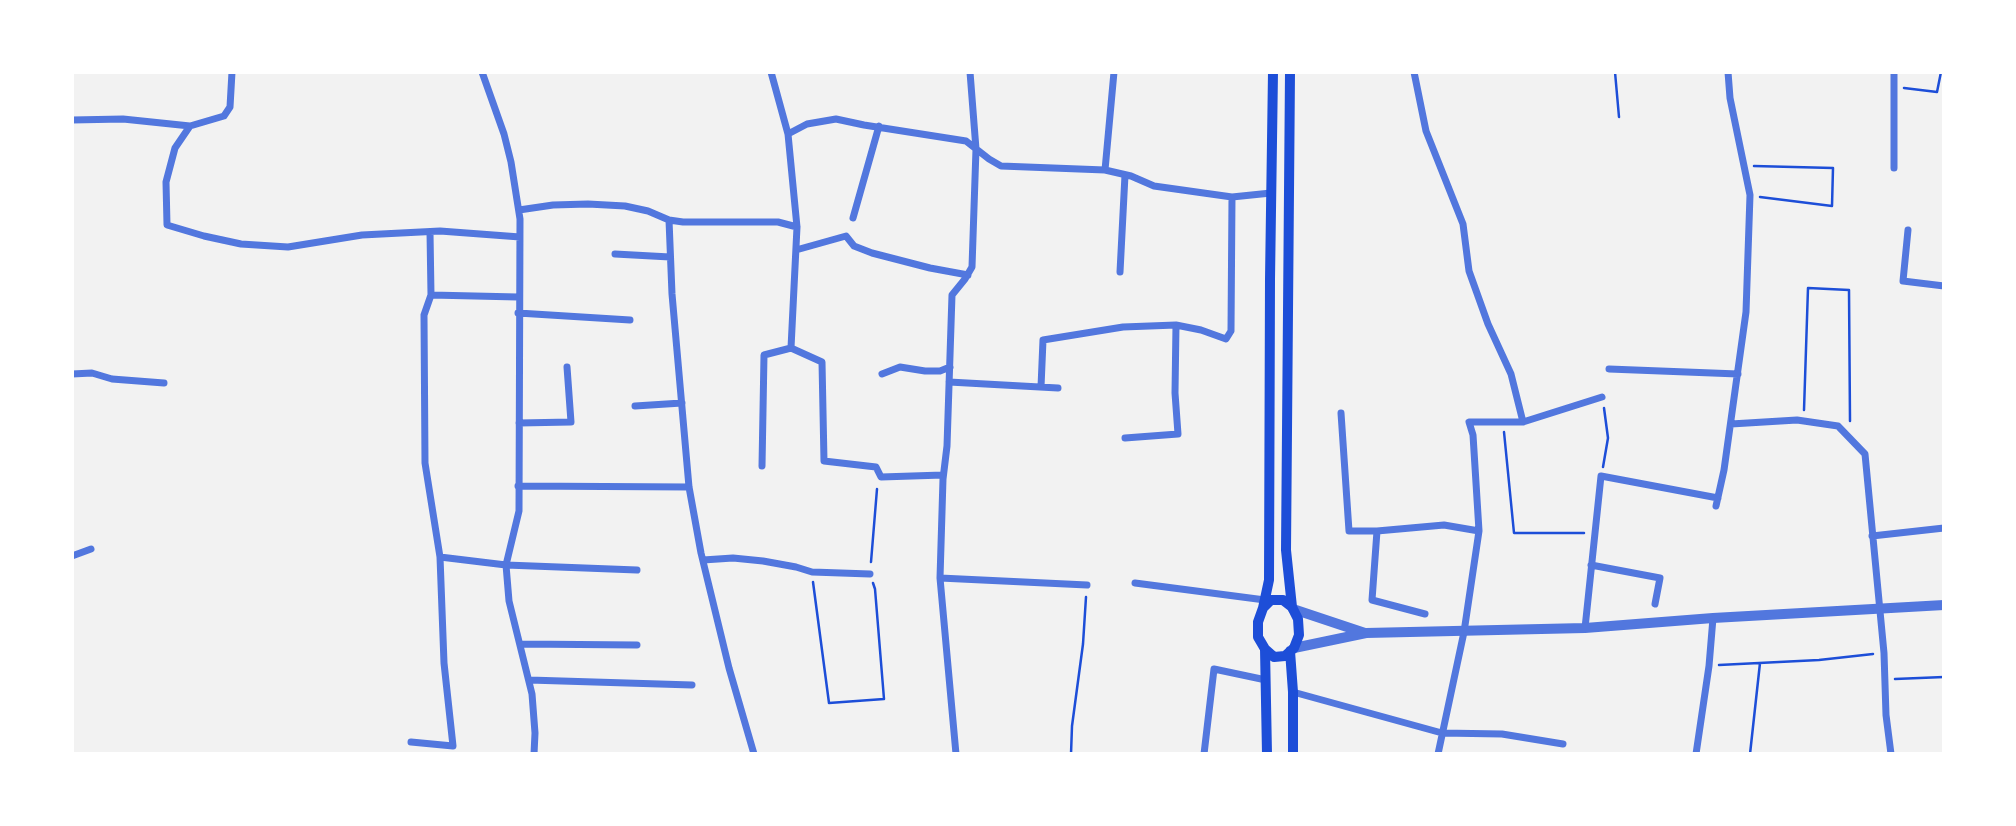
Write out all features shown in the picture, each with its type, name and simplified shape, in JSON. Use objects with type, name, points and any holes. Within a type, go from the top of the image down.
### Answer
[{"type":"main road","points":[[1273,72],[1269,569],[1264,604],[1258,622],[1258,637],[1274,657],[1285,656],[1292,650],[1299,635],[1298,620],[1292,608],[1286,550],[1290,72]]},
{"type":"main road","points":[[1264,604],[1271,600],[1283,600],[1292,608]]},
{"type":"main road","points":[[1265,649],[1267,754]]},
{"type":"main road","points":[[1292,650],[1293,754]]},
{"type":"street","points":[[72,120],[123,119],[190,126],[224,116],[230,107],[232,72]]},
{"type":"street","points":[[482,72],[504,134],[519,211],[519,511],[506,565],[509,601],[532,694],[534,754]]},
{"type":"street","points":[[771,72],[788,134],[797,227],[791,348]]},
{"type":"street","points":[[956,754],[940,578],[952,295],[972,267],[976,149],[970,72]]},
{"type":"street","points":[[1105,170],[1114,72]]},
{"type":"street","points":[[1414,72],[1426,131],[1463,225],[1469,271],[1488,324],[1511,374],[1523,422]]},
{"type":"street","points":[[1585,628],[1601,476],[1717,502],[1746,312],[1749,195],[1730,98],[1728,72]]},
{"type":"street","points":[[1894,72],[1894,168]]},
{"type":"street","points":[[788,134],[807,124],[836,119],[966,141],[1001,166],[1105,170],[1154,186],[1231,197],[1271,194]]},
{"type":"street","points":[[190,126],[175,148],[166,182],[167,225],[241,244],[288,247],[362,235],[430,232],[520,237]]},
{"type":"street","points":[[853,218],[878,126]]},
{"type":"street","points":[[1120,272],[1125,175]]},
{"type":"street","points":[[1041,387],[1043,340],[1123,327],[1176,325],[1226,339],[1231,331],[1231,197]]},
{"type":"street","points":[[519,211],[553,205],[625,206],[648,211],[669,220],[778,222],[797,227]]},
{"type":"street","points":[[669,220],[689,488],[729,668],[754,754]]},
{"type":"street","points":[[1908,230],[1903,281],[1944,286]]},
{"type":"street","points":[[411,741],[453,746],[444,663],[440,557],[425,463],[424,314],[431,295],[430,232]]},
{"type":"street","points":[[796,250],[846,236],[854,246],[872,253],[968,275]]},
{"type":"street","points":[[615,254],[670,257]]},
{"type":"street","points":[[431,295],[518,297]]},
{"type":"street","points":[[518,313],[630,320]]},
{"type":"street","points":[[1125,438],[1178,434],[1175,393],[1176,325]]},
{"type":"street","points":[[762,466],[764,355],[791,348],[821,362],[824,461],[876,467],[881,477],[943,475]]},
{"type":"street","points":[[882,374],[900,367],[940,371],[950,367]]},
{"type":"street","points":[[519,423],[571,422],[567,368]]},
{"type":"street","points":[[1609,369],[1738,374]]},
{"type":"street","points":[[72,374],[92,373],[112,379],[164,383]]},
{"type":"street","points":[[949,382],[1058,388]]},
{"type":"street","points":[[1438,754],[1464,632],[1479,531],[1474,435],[1469,422],[1523,422],[1602,397]]},
{"type":"street","points":[[635,406],[682,403]]},
{"type":"street","points":[[1340,413],[1349,531],[1444,525],[1479,531]]},
{"type":"street","points":[[1731,424],[1804,421],[1838,426],[1865,454],[1891,754]]},
{"type":"street","points":[[518,486],[689,488]]},
{"type":"street","points":[[1872,536],[1944,528]]},
{"type":"street","points":[[1377,531],[1372,600],[1425,614]]},
{"type":"street","points":[[72,556],[90,549]]},
{"type":"street","points":[[440,557],[506,565],[637,570]]},
{"type":"street","points":[[703,559],[733,558],[763,561],[812,572],[870,574]]},
{"type":"street","points":[[1591,565],[1660,578],[1655,604]]},
{"type":"street","points":[[940,578],[1087,585]]},
{"type":"street","points":[[1135,583],[1264,604]]},
{"type":"street","points":[[1292,650],[1366,634],[1585,628],[1944,605]]},
{"type":"street","points":[[1292,608],[1366,634]]},
{"type":"street","points":[[1696,754],[1713,618]]},
{"type":"street","points":[[521,644],[638,645]]},
{"type":"street","points":[[1204,754],[1214,669],[1266,680]]},
{"type":"street","points":[[529,680],[692,684]]},
{"type":"street","points":[[1293,692],[1442,733],[1502,734],[1563,744]]},
{"type":"path","points":[[1615,72],[1619,117]]},
{"type":"path","points":[[1894,87],[1937,92],[1941,72]]},
{"type":"path","points":[[1744,165],[1833,168],[1832,206],[1749,195]]},
{"type":"path","points":[[1804,421],[1808,288],[1849,290],[1850,439]]},
{"type":"path","points":[[1601,476],[1608,438],[1602,397]]},
{"type":"path","points":[[1503,422],[1514,533],[1595,533]]},
{"type":"path","points":[[812,572],[829,703],[884,699],[875,589],[870,574],[879,472]]},
{"type":"path","points":[[1071,754],[1087,585]]},
{"type":"path","points":[[1709,666],[1819,660],[1884,653]]},
{"type":"path","points":[[1750,754],[1760,663]]},
{"type":"path","points":[[1885,680],[1944,677]]}]
